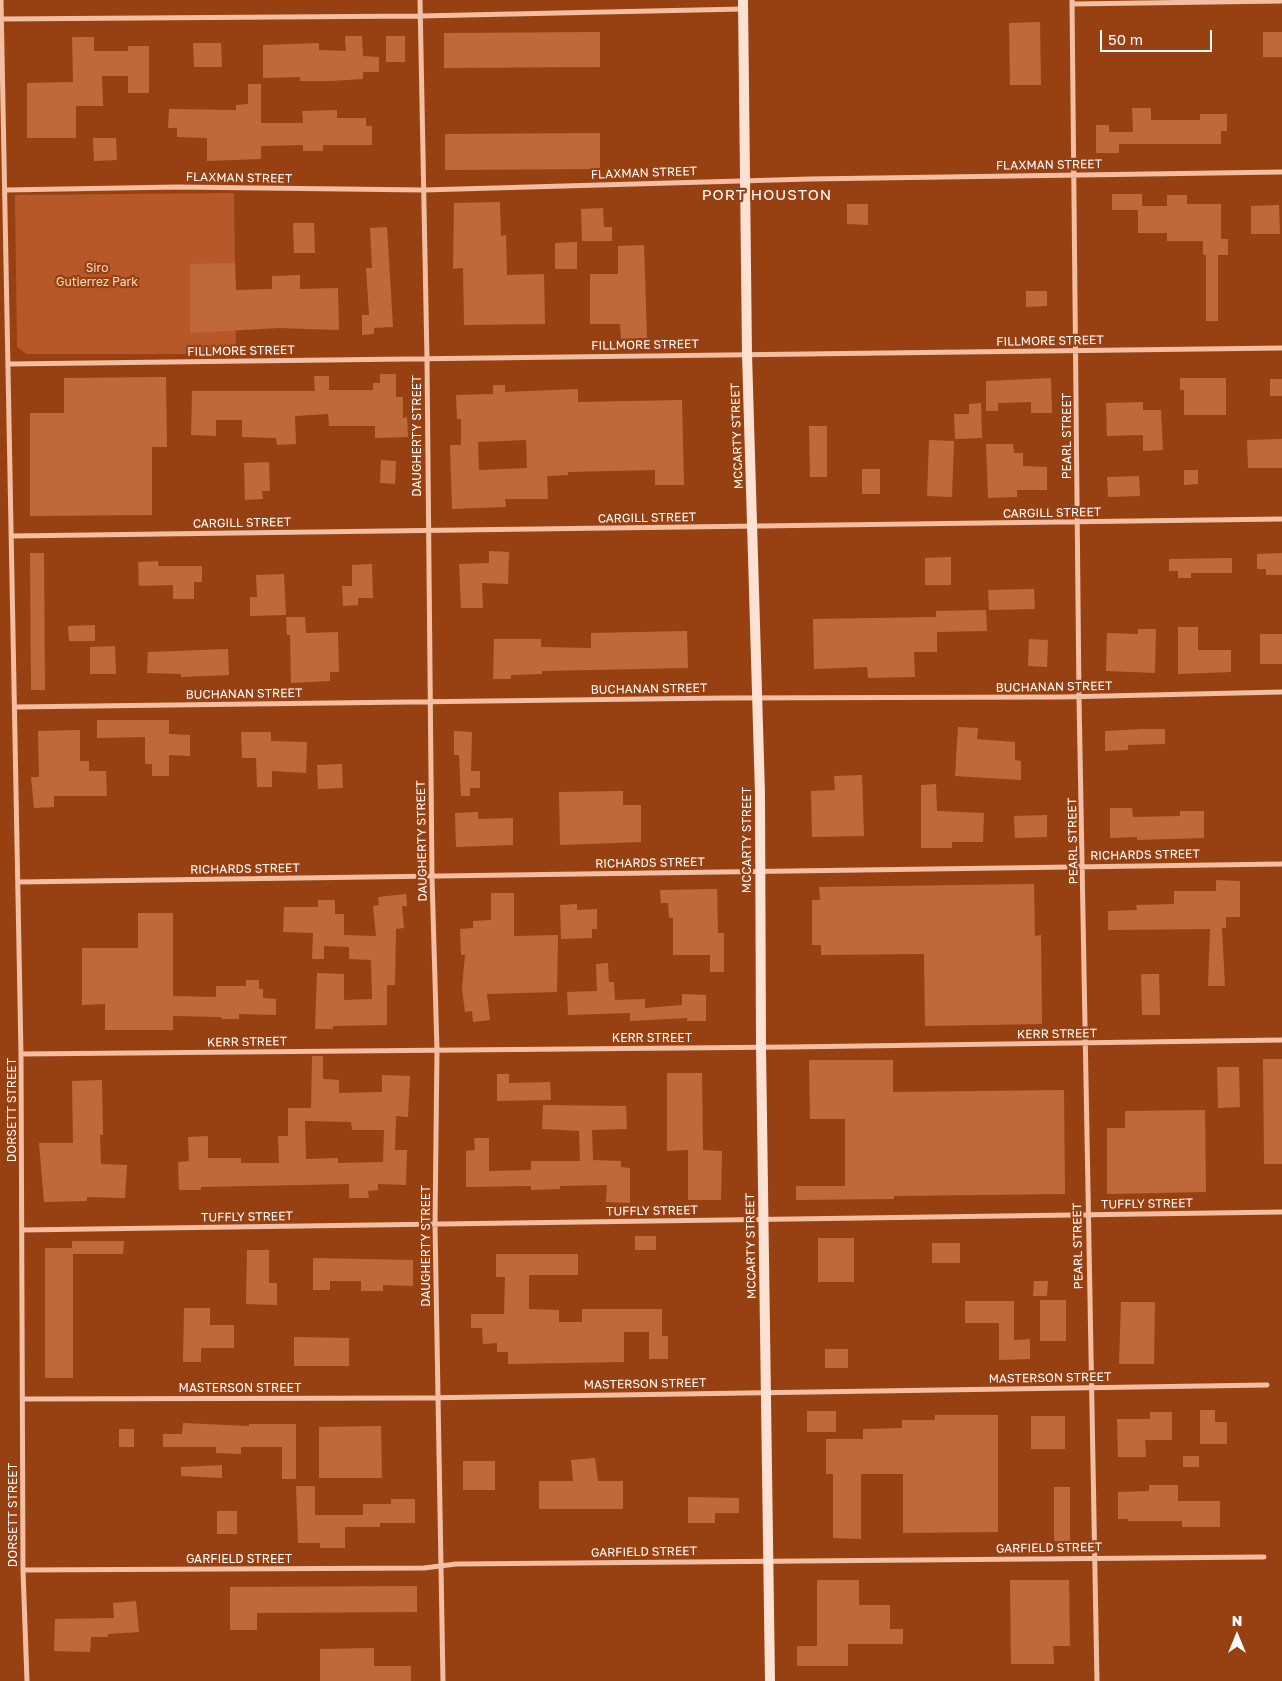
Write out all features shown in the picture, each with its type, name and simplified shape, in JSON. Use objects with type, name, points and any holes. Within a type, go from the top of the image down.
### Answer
[{"type":"main road","name":"MCCARTY STREET","points":[[743,4],[747,354],[758,698],[770,1681]]},
{"type":"street","name":"DORSETT STREET","points":[[1,0],[21,1054],[23,1570],[27,1681]]},
{"type":"street","name":"DAUGHERTY STREET","points":[[420,0],[427,359],[432,877],[437,1050],[435,1224],[443,1567],[443,1681]]},
{"type":"street","points":[[1072,2],[1282,1]]},
{"type":"street","name":"PEARL STREET","points":[[1072,2],[1079,697],[1084,866],[1087,1214],[1096,1681]]},
{"type":"street","points":[[1,19],[420,16],[743,4]]},
{"type":"street","name":"FLAXMAN STREET","points":[[6,190],[177,187],[424,190],[744,181],[1282,172]]},
{"type":"street","name":"FILLMORE STREET","points":[[9,364],[1282,348]]},
{"type":"street","name":"CARGILL STREET","points":[[12,536],[752,528],[1282,519]]},
{"type":"street","name":"BUCHANAN STREET","points":[[15,707],[758,698],[1079,697],[1282,692]]},
{"type":"street","name":"RICHARDS STREET","points":[[18,882],[1282,864]]},
{"type":"street","name":"KERR STREET","points":[[21,1054],[761,1048],[1282,1040]]},
{"type":"street","name":"TUFFLY STREET","points":[[22,1230],[1282,1212]]},
{"type":"street","name":"MASTERSON STREET","points":[[23,1399],[438,1397],[1267,1385]]},
{"type":"street","name":"GARFIELD STREET","points":[[23,1570],[443,1567],[456,1564],[768,1560],[1264,1557]]},
{"type":"green space","name":"Siro Gutierrez Park","points":[[234,193],[236,354],[27,354],[17,347],[15,195]]},
{"type":"building","points":[[1040,22],[1041,85],[1010,85],[1009,23]]},
{"type":"building","points":[[600,32],[600,67],[444,68],[444,33]]},
{"type":"building","points":[[1263,32],[1282,32],[1282,57],[1263,57]]},
{"type":"building","points":[[345,36],[362,36],[363,56],[379,57],[379,72],[363,72],[363,79],[330,81],[300,81],[300,77],[263,78],[263,45],[319,43],[319,50],[346,51]]},
{"type":"building","points":[[386,36],[405,36],[405,62],[386,62]]},
{"type":"building","points":[[72,37],[94,37],[94,51],[128,51],[128,46],[149,46],[149,93],[128,93],[128,76],[102,76],[103,106],[76,106],[76,138],[27,138],[27,83],[73,82]]},
{"type":"building","points":[[193,43],[221,43],[222,67],[194,67]]},
{"type":"building","points":[[248,84],[261,84],[261,123],[303,123],[302,111],[337,110],[337,118],[366,118],[366,126],[372,126],[372,145],[323,145],[323,151],[303,151],[303,145],[261,146],[261,159],[207,161],[207,138],[177,137],[177,128],[168,128],[169,109],[236,110],[236,105],[248,104]]},
{"type":"building","points":[[1132,108],[1151,108],[1151,120],[1200,120],[1200,114],[1227,114],[1227,131],[1221,131],[1221,144],[1119,144],[1119,153],[1096,153],[1096,125],[1109,125],[1109,132],[1133,132]]},
{"type":"building","points":[[600,133],[600,169],[445,170],[445,134]]},
{"type":"building","points":[[93,138],[116,138],[117,160],[94,161]]},
{"type":"building","points":[[1112,194],[1142,194],[1142,206],[1167,206],[1167,195],[1187,195],[1187,204],[1221,204],[1221,239],[1228,239],[1228,255],[1218,255],[1218,321],[1206,321],[1206,255],[1203,255],[1203,241],[1167,241],[1167,233],[1138,233],[1138,210],[1112,210]]},
{"type":"building","points":[[500,202],[501,236],[506,235],[507,275],[544,274],[545,324],[464,325],[463,268],[453,269],[454,203]]},
{"type":"building","points":[[847,204],[868,204],[868,225],[847,224]]},
{"type":"building","points":[[1279,205],[1280,234],[1251,234],[1251,206]]},
{"type":"building","points":[[603,208],[604,227],[612,227],[612,241],[582,241],[581,209]]},
{"type":"building","points":[[293,223],[314,223],[315,253],[294,253]]},
{"type":"building","points":[[387,227],[393,327],[374,328],[374,334],[362,335],[362,315],[369,315],[366,268],[372,268],[370,228]]},
{"type":"building","points":[[577,242],[577,269],[555,269],[555,243]]},
{"type":"building","points":[[644,245],[647,338],[621,339],[620,324],[590,324],[590,274],[618,274],[618,246]]},
{"type":"building","points":[[235,263],[236,290],[272,289],[272,276],[300,275],[300,289],[338,288],[339,330],[279,328],[190,333],[190,264]]},
{"type":"building","points":[[1026,291],[1047,291],[1047,306],[1026,307]]},
{"type":"building","points":[[380,374],[396,374],[396,397],[403,397],[403,418],[407,417],[408,437],[375,438],[375,426],[329,426],[328,414],[295,416],[296,444],[277,445],[276,438],[242,437],[242,420],[216,420],[216,436],[191,435],[192,391],[315,391],[314,376],[329,376],[329,390],[373,390],[373,383],[380,383]]},
{"type":"building","points":[[166,377],[167,447],[152,447],[152,515],[30,516],[30,413],[64,413],[64,378]]},
{"type":"building","points":[[1051,378],[1052,413],[1031,413],[1031,402],[998,403],[998,411],[986,411],[986,381]]},
{"type":"building","points":[[1180,378],[1226,378],[1226,415],[1184,415],[1184,390],[1180,390]]},
{"type":"building","points":[[1270,379],[1282,379],[1282,396],[1270,396]]},
{"type":"building","points":[[493,385],[505,385],[505,392],[578,389],[578,402],[682,400],[684,485],[655,485],[655,470],[568,472],[568,475],[547,476],[548,499],[505,499],[506,507],[452,509],[450,445],[461,445],[461,419],[457,419],[456,395],[493,394]],"holes":[[[526,440],[527,468],[479,470],[478,442]]]},
{"type":"building","points":[[1143,402],[1143,410],[1161,410],[1163,450],[1143,451],[1143,435],[1107,436],[1106,403]]},
{"type":"building","points":[[981,403],[982,438],[955,439],[954,414],[969,414],[969,404]]},
{"type":"building","points":[[809,426],[827,426],[827,477],[810,477]]},
{"type":"building","points":[[1282,439],[1282,468],[1248,468],[1247,440]]},
{"type":"building","points":[[929,440],[954,441],[952,497],[927,496]]},
{"type":"building","points":[[986,444],[1013,444],[1014,453],[1023,453],[1023,466],[1047,467],[1047,490],[1017,490],[1017,497],[988,498]]},
{"type":"building","points":[[381,460],[396,461],[395,484],[380,483]]},
{"type":"building","points":[[269,462],[270,491],[262,491],[263,499],[245,500],[244,463]]},
{"type":"building","points":[[862,469],[880,469],[880,494],[862,494]]},
{"type":"building","points":[[1184,470],[1198,470],[1198,484],[1184,485]]},
{"type":"building","points":[[1139,476],[1140,496],[1108,497],[1107,477]]},
{"type":"building","points":[[489,551],[509,552],[508,584],[482,583],[483,608],[461,608],[459,564],[489,563]]},
{"type":"building","points":[[30,553],[44,553],[45,690],[31,690]]},
{"type":"building","points":[[1282,553],[1282,575],[1266,575],[1266,569],[1257,569],[1257,554]]},
{"type":"building","points":[[951,557],[951,585],[925,585],[925,558]]},
{"type":"building","points":[[1232,558],[1232,573],[1191,573],[1191,578],[1178,578],[1178,571],[1169,571],[1169,559]]},
{"type":"building","points":[[158,561],[158,566],[202,566],[202,582],[194,582],[194,599],[173,599],[173,585],[139,586],[138,562]]},
{"type":"building","points":[[372,564],[373,598],[358,598],[358,605],[343,606],[342,586],[352,586],[352,565]]},
{"type":"building","points":[[284,574],[286,615],[250,616],[250,597],[257,597],[256,575]]},
{"type":"building","points":[[1034,589],[1035,609],[989,610],[988,590]]},
{"type":"building","points":[[986,610],[987,631],[937,632],[937,652],[914,652],[915,677],[868,678],[867,667],[814,669],[813,619],[936,617],[936,611]]},
{"type":"building","points":[[286,617],[305,617],[306,633],[338,632],[339,672],[330,672],[330,681],[291,683],[290,635],[287,635]]},
{"type":"building","points":[[95,625],[95,641],[69,641],[68,626]]},
{"type":"building","points":[[1178,627],[1198,627],[1198,650],[1231,650],[1231,672],[1178,674]]},
{"type":"building","points":[[1138,629],[1156,629],[1155,673],[1106,671],[1107,633],[1138,634]]},
{"type":"building","points":[[687,631],[688,668],[542,671],[542,674],[511,675],[511,679],[493,679],[494,639],[541,639],[541,647],[591,648],[591,633]]},
{"type":"building","points":[[1260,634],[1282,634],[1282,664],[1260,664]]},
{"type":"building","points":[[1029,639],[1048,640],[1047,667],[1028,666]]},
{"type":"building","points":[[115,646],[116,674],[90,674],[90,647]]},
{"type":"building","points":[[228,649],[229,675],[181,677],[181,674],[147,673],[148,652]]},
{"type":"building","points":[[97,720],[169,720],[169,734],[190,735],[190,756],[169,755],[169,776],[152,776],[152,764],[145,764],[145,737],[97,738]]},
{"type":"building","points":[[958,727],[978,728],[977,739],[1015,742],[1015,760],[1021,761],[1021,780],[955,776]]},
{"type":"building","points":[[1165,729],[1165,744],[1128,745],[1128,750],[1105,751],[1105,731]]},
{"type":"building","points":[[80,730],[80,761],[89,761],[89,771],[106,771],[107,796],[54,796],[54,807],[34,808],[31,777],[39,777],[38,731]]},
{"type":"building","points":[[454,731],[472,732],[471,771],[480,771],[480,788],[470,788],[470,796],[461,796],[459,755],[454,755]]},
{"type":"building","points":[[241,732],[271,732],[271,741],[307,742],[306,773],[272,771],[272,787],[257,787],[256,758],[242,758]]},
{"type":"building","points":[[342,764],[343,788],[318,789],[317,765]]},
{"type":"building","points":[[862,775],[864,836],[812,837],[811,791],[835,790],[834,776]]},
{"type":"building","points":[[936,784],[937,811],[984,813],[983,842],[952,842],[952,848],[921,848],[921,785]]},
{"type":"building","points":[[623,791],[623,805],[641,805],[641,842],[560,845],[559,792]]},
{"type":"building","points":[[1110,808],[1132,808],[1133,817],[1180,816],[1180,811],[1204,811],[1204,838],[1137,840],[1137,837],[1110,838]]},
{"type":"building","points":[[478,812],[478,819],[513,818],[513,845],[456,847],[455,813]]},
{"type":"building","points":[[1047,815],[1047,837],[1015,838],[1014,816]]},
{"type":"building","points":[[1216,880],[1240,881],[1240,917],[1226,917],[1226,928],[1222,928],[1225,986],[1208,986],[1210,929],[1108,930],[1108,911],[1137,910],[1136,905],[1174,904],[1174,891],[1216,891]]},
{"type":"building","points":[[1034,884],[1035,936],[1041,935],[1042,1024],[925,1026],[924,954],[821,955],[821,945],[812,945],[812,900],[820,900],[819,887]]},
{"type":"building","points":[[717,889],[718,933],[724,933],[724,972],[710,972],[710,955],[673,955],[673,918],[669,918],[668,903],[661,903],[660,890]]},
{"type":"building","points":[[491,893],[514,893],[514,936],[558,935],[557,992],[487,994],[490,1020],[473,1022],[472,1011],[465,1012],[462,989],[465,955],[461,955],[460,929],[473,928],[473,921],[491,920]]},
{"type":"building","points":[[406,894],[407,906],[402,906],[404,928],[396,929],[395,985],[387,985],[387,1025],[333,1026],[333,1029],[315,1029],[317,973],[344,974],[344,1000],[372,999],[371,960],[349,959],[349,947],[324,946],[324,959],[312,959],[313,933],[283,932],[284,907],[318,907],[318,900],[335,900],[335,914],[344,914],[344,935],[376,936],[373,906],[379,905],[378,897]]},
{"type":"building","points":[[577,904],[577,910],[597,909],[597,929],[592,929],[592,938],[561,939],[560,905]]},
{"type":"building","points":[[138,913],[173,913],[173,996],[216,997],[216,986],[246,986],[246,980],[259,980],[259,989],[263,989],[263,998],[276,999],[276,1015],[239,1014],[239,1019],[173,1016],[173,1030],[105,1030],[105,1004],[82,1005],[82,948],[138,948]]},
{"type":"building","points":[[608,963],[609,982],[614,982],[615,1000],[645,999],[645,1008],[682,1005],[682,994],[706,995],[706,1021],[687,1021],[687,1018],[630,1021],[630,1013],[568,1015],[567,992],[597,991],[596,964]]},
{"type":"building","points":[[1141,974],[1159,974],[1160,1015],[1142,1015]]},
{"type":"building","points":[[312,1056],[323,1056],[323,1079],[339,1080],[339,1093],[382,1092],[382,1075],[410,1076],[408,1117],[396,1116],[395,1150],[407,1150],[406,1185],[378,1184],[378,1190],[368,1191],[369,1198],[349,1198],[349,1184],[201,1187],[201,1190],[179,1190],[178,1162],[189,1161],[188,1137],[208,1136],[208,1158],[241,1158],[241,1163],[279,1163],[278,1136],[288,1136],[288,1108],[311,1108]],"holes":[[[305,1121],[351,1122],[352,1130],[384,1130],[383,1162],[338,1163],[338,1158],[306,1159]]]},
{"type":"building","points":[[1263,1059],[1282,1059],[1282,1164],[1264,1164]]},
{"type":"building","points":[[809,1060],[893,1060],[893,1092],[1064,1090],[1065,1194],[894,1196],[894,1199],[796,1200],[796,1186],[845,1186],[845,1119],[810,1119]]},
{"type":"building","points":[[1217,1067],[1239,1067],[1240,1107],[1218,1108]]},
{"type":"building","points":[[667,1073],[702,1073],[703,1150],[722,1151],[721,1200],[688,1200],[688,1150],[667,1151]]},
{"type":"building","points":[[497,1074],[509,1074],[509,1083],[550,1082],[551,1100],[497,1101]]},
{"type":"building","points":[[102,1080],[103,1135],[100,1135],[101,1164],[127,1165],[125,1198],[87,1197],[87,1201],[44,1202],[39,1143],[73,1143],[72,1081]]},
{"type":"building","points":[[543,1105],[626,1106],[627,1129],[592,1130],[593,1160],[621,1161],[621,1167],[630,1168],[630,1203],[606,1202],[607,1185],[560,1186],[560,1189],[531,1190],[531,1186],[466,1187],[466,1151],[475,1150],[474,1138],[489,1138],[489,1171],[531,1170],[531,1161],[580,1161],[579,1131],[542,1129]]},
{"type":"building","points":[[1205,1110],[1206,1192],[1107,1194],[1107,1128],[1125,1128],[1125,1111]]},
{"type":"building","points":[[635,1236],[656,1236],[656,1250],[635,1250]]},
{"type":"building","points":[[818,1238],[854,1238],[854,1282],[818,1282]]},
{"type":"building","points":[[72,1241],[124,1241],[123,1254],[73,1254],[73,1378],[45,1378],[45,1248],[72,1248]]},
{"type":"building","points":[[932,1243],[960,1243],[960,1263],[932,1263]]},
{"type":"building","points":[[247,1250],[269,1250],[269,1283],[277,1283],[277,1305],[246,1304]]},
{"type":"building","points":[[496,1254],[578,1254],[578,1275],[529,1275],[529,1309],[559,1310],[559,1322],[582,1322],[582,1309],[662,1309],[662,1336],[668,1336],[668,1359],[649,1359],[649,1332],[624,1332],[624,1362],[508,1364],[508,1352],[497,1352],[497,1343],[483,1344],[482,1328],[471,1328],[471,1314],[504,1314],[505,1277],[496,1277]]},
{"type":"building","points":[[313,1258],[413,1260],[413,1286],[383,1285],[383,1291],[361,1291],[361,1281],[330,1281],[330,1290],[313,1290]]},
{"type":"building","points":[[1034,1281],[1048,1281],[1047,1296],[1033,1296]]},
{"type":"building","points":[[1040,1300],[1066,1300],[1066,1341],[1040,1341]]},
{"type":"building","points":[[965,1301],[1014,1301],[1014,1340],[1030,1339],[1030,1359],[999,1360],[999,1323],[965,1323]]},
{"type":"building","points":[[1121,1302],[1155,1302],[1154,1364],[1119,1364]]},
{"type":"building","points":[[184,1308],[210,1308],[210,1325],[234,1325],[234,1348],[201,1348],[201,1362],[183,1362]]},
{"type":"building","points":[[294,1337],[349,1338],[349,1366],[294,1366]]},
{"type":"building","points":[[825,1349],[848,1349],[848,1368],[825,1368]]},
{"type":"building","points":[[1200,1410],[1215,1410],[1215,1422],[1227,1422],[1227,1444],[1200,1444]]},
{"type":"building","points":[[807,1411],[836,1411],[836,1432],[807,1432]]},
{"type":"building","points":[[1150,1412],[1172,1412],[1172,1440],[1145,1440],[1146,1457],[1118,1457],[1117,1419],[1150,1419]]},
{"type":"building","points":[[935,1415],[998,1415],[998,1532],[903,1533],[903,1474],[861,1474],[861,1539],[833,1538],[833,1474],[826,1474],[826,1439],[863,1439],[863,1429],[902,1428],[902,1420],[935,1420]]},
{"type":"building","points":[[1031,1416],[1065,1416],[1065,1449],[1031,1449]]},
{"type":"building","points":[[183,1423],[249,1426],[249,1424],[296,1424],[296,1479],[282,1479],[282,1447],[241,1447],[241,1454],[216,1453],[216,1447],[163,1447],[163,1434],[182,1434]]},
{"type":"building","points":[[381,1426],[382,1478],[319,1478],[319,1427]]},
{"type":"building","points":[[119,1429],[134,1429],[134,1447],[119,1447]]},
{"type":"building","points":[[1183,1456],[1199,1456],[1199,1467],[1183,1467]]},
{"type":"building","points":[[595,1458],[598,1481],[623,1481],[623,1509],[539,1509],[539,1481],[573,1481],[571,1460]]},
{"type":"building","points":[[463,1461],[495,1461],[495,1490],[463,1490]]},
{"type":"building","points":[[222,1465],[222,1478],[181,1476],[181,1467]]},
{"type":"building","points":[[1149,1485],[1178,1485],[1178,1501],[1220,1501],[1220,1527],[1182,1527],[1182,1521],[1128,1521],[1128,1519],[1118,1519],[1118,1492],[1149,1491]]},
{"type":"building","points":[[296,1486],[315,1486],[315,1515],[363,1515],[363,1504],[391,1504],[391,1499],[415,1499],[415,1523],[380,1523],[380,1527],[345,1527],[345,1548],[320,1548],[320,1543],[298,1543]]},
{"type":"building","points":[[1054,1487],[1070,1487],[1070,1541],[1054,1541]]},
{"type":"building","points":[[688,1497],[739,1498],[739,1513],[715,1513],[715,1523],[688,1523]]},
{"type":"building","points":[[217,1511],[237,1511],[237,1534],[217,1534]]},
{"type":"building","points":[[817,1580],[859,1580],[859,1605],[890,1605],[890,1629],[903,1629],[903,1644],[848,1644],[848,1666],[797,1666],[797,1646],[817,1646]]},
{"type":"building","points":[[1010,1580],[1069,1580],[1070,1646],[1053,1646],[1054,1664],[1011,1664]]},
{"type":"building","points":[[417,1586],[417,1612],[257,1613],[257,1630],[230,1630],[230,1587]]},
{"type":"building","points":[[136,1601],[139,1632],[108,1634],[108,1637],[91,1637],[90,1652],[54,1651],[55,1619],[114,1618],[113,1603]]},
{"type":"building","points":[[374,1648],[374,1666],[411,1666],[411,1681],[320,1681],[320,1649]]},
{"type":"district","name":"PORT HOUSTON","points":[[767,195]]}]
